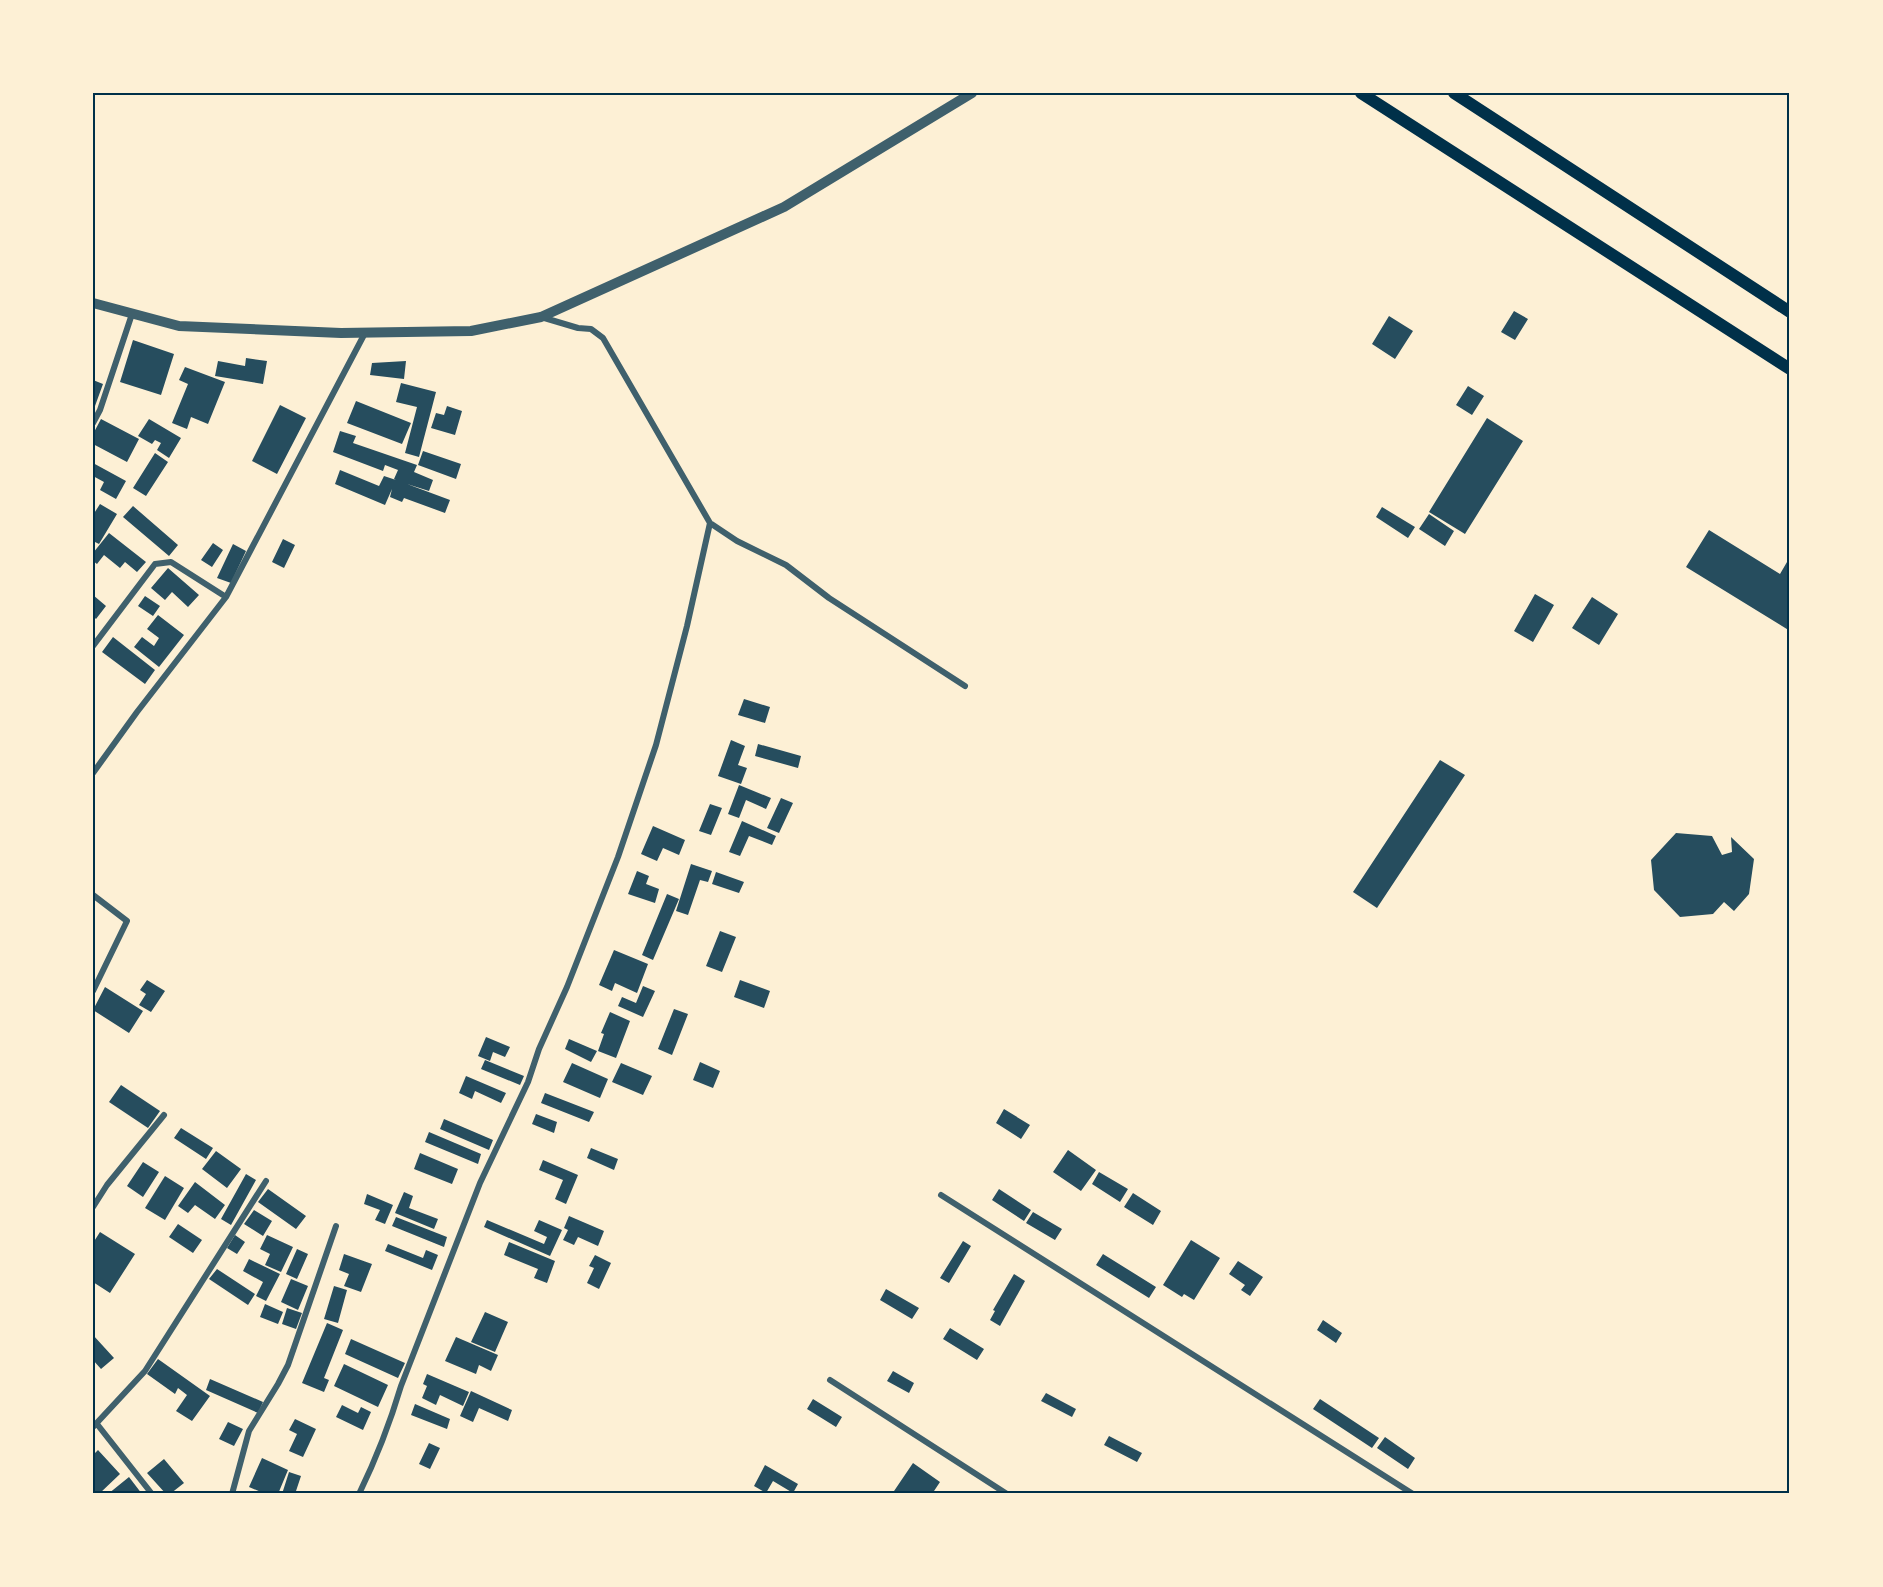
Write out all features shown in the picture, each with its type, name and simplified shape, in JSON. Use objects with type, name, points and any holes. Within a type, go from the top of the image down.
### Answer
[{"type":"main road","points":[[1361,93],[1790,369]]},
{"type":"main road","points":[[1454,93],[1790,312]]},
{"type":"street","points":[[93,303],[179,326],[341,333],[471,331],[541,317],[784,207],[972,93]]},
{"type":"street","points":[[93,423],[100,410],[132,314]]},
{"type":"street","points":[[541,317],[578,328],[591,329],[603,338],[710,523],[737,542],[786,565],[829,598],[965,686]]},
{"type":"street","points":[[93,773],[136,712],[226,597],[365,333]]},
{"type":"street","points":[[359,1494],[376,1458],[400,1386],[480,1183],[528,1083],[539,1048],[567,987],[618,856],[656,745],[687,626],[710,523]]},
{"type":"street","points":[[93,646],[155,564],[171,562],[226,597]]},
{"type":"street","points":[[93,895],[127,921],[93,991]]},
{"type":"street","points":[[93,1207],[107,1185],[164,1115]]},
{"type":"street","points":[[152,1494],[95,1426],[145,1371],[266,1181]]},
{"type":"street","points":[[941,1195],[1413,1494]]},
{"type":"street","points":[[232,1494],[249,1431],[288,1365],[336,1226]]},
{"type":"street","points":[[830,1380],[1007,1494]]},
{"type":"building","points":[[1514,311],[1528,319],[1515,340],[1501,332]]},
{"type":"building","points":[[1389,316],[1413,331],[1395,359],[1372,344]]},
{"type":"building","points":[[133,340],[174,354],[161,395],[120,382]]},
{"type":"building","points":[[246,358],[267,361],[263,384],[215,376],[218,361],[245,366]]},
{"type":"building","points":[[406,361],[404,379],[370,375],[372,363]]},
{"type":"building","points":[[185,367],[225,382],[208,424],[191,417],[187,429],[172,423],[188,384],[179,380]]},
{"type":"building","points":[[93,380],[103,384],[95,406],[93,405]]},
{"type":"building","points":[[401,383],[436,392],[419,457],[405,453],[417,407],[396,402]]},
{"type":"building","points":[[1468,386],[1484,396],[1472,415],[1456,405]]},
{"type":"building","points":[[356,401],[411,423],[402,444],[347,423]]},
{"type":"building","points":[[280,405],[306,418],[277,474],[252,461]]},
{"type":"building","points":[[447,406],[462,411],[455,435],[431,428],[436,413],[444,415]]},
{"type":"building","points":[[1487,418],[1523,441],[1465,534],[1429,512]]},
{"type":"building","points":[[101,419],[139,439],[127,462],[93,444],[93,434]]},
{"type":"building","points":[[149,419],[181,438],[169,458],[157,450],[161,443],[155,440],[152,444],[138,436]]},
{"type":"building","points":[[340,431],[356,436],[353,443],[417,465],[414,472],[433,480],[429,491],[407,484],[450,500],[445,513],[404,498],[402,502],[390,497],[392,489],[385,505],[335,484],[340,470],[379,486],[384,476],[396,480],[394,479],[398,470],[385,465],[383,471],[333,452]]},
{"type":"building","points":[[423,451],[461,464],[456,479],[418,465]]},
{"type":"building","points":[[155,453],[168,462],[146,496],[133,488]]},
{"type":"building","points":[[93,463],[126,481],[116,499],[100,490],[104,482],[93,476]]},
{"type":"building","points":[[100,504],[117,514],[99,544],[93,541],[93,515]]},
{"type":"building","points":[[133,506],[178,545],[169,556],[123,517]]},
{"type":"building","points":[[1382,507],[1415,527],[1408,538],[1376,517]]},
{"type":"building","points":[[1429,514],[1454,531],[1445,546],[1419,529]]},
{"type":"building","points":[[1709,530],[1780,574],[1787,562],[1790,563],[1790,631],[1686,567]]},
{"type":"building","points":[[109,533],[146,562],[137,572],[125,562],[120,568],[104,555],[97,564],[93,561],[93,553]]},
{"type":"building","points":[[283,539],[295,545],[284,568],[272,562]]},
{"type":"building","points":[[213,543],[223,550],[212,567],[201,560]]},
{"type":"building","points":[[233,544],[246,551],[231,583],[217,578]]},
{"type":"building","points":[[168,568],[199,595],[188,607],[172,592],[165,600],[151,588]]},
{"type":"building","points":[[1535,594],[1554,605],[1533,642],[1514,631]]},
{"type":"building","points":[[93,595],[106,606],[96,619],[93,616]]},
{"type":"building","points":[[145,596],[160,606],[153,616],[138,606]]},
{"type":"building","points":[[1592,597],[1618,614],[1599,645],[1572,628]]},
{"type":"building","points":[[158,615],[184,635],[159,667],[134,647],[142,637],[154,646],[159,638],[147,629]]},
{"type":"building","points":[[113,637],[155,670],[145,684],[102,652]]},
{"type":"building","points":[[744,699],[770,707],[765,723],[738,715]]},
{"type":"building","points":[[731,740],[745,746],[738,765],[747,768],[741,784],[718,776]]},
{"type":"building","points":[[758,744],[801,756],[798,768],[755,756]]},
{"type":"building","points":[[1440,760],[1465,775],[1377,908],[1353,892]]},
{"type":"building","points":[[739,785],[771,798],[766,809],[746,800],[739,818],[728,814]]},
{"type":"building","points":[[781,798],[793,803],[779,833],[767,828]]},
{"type":"building","points":[[710,804],[722,808],[711,835],[699,831]]},
{"type":"building","points":[[742,821],[776,836],[772,845],[749,836],[740,856],[729,852]]},
{"type":"building","points":[[653,826],[685,840],[679,855],[663,848],[657,861],[641,854]]},
{"type":"building","points":[[1676,833],[1712,836],[1722,855],[1732,852],[1731,837],[1754,859],[1749,894],[1734,911],[1724,902],[1713,914],[1680,917],[1654,890],[1651,860]]},
{"type":"building","points":[[691,864],[712,871],[708,882],[700,880],[688,915],[676,911]]},
{"type":"building","points":[[637,871],[649,876],[646,884],[659,889],[655,903],[628,894]]},
{"type":"building","points":[[716,872],[744,882],[739,893],[712,884]]},
{"type":"building","points":[[667,894],[679,899],[653,960],[642,955]]},
{"type":"building","points":[[720,931],[736,937],[722,972],[706,966]]},
{"type":"building","points":[[614,950],[648,964],[637,993],[615,983],[612,991],[599,985]]},
{"type":"building","points":[[147,980],[165,991],[151,1012],[139,1005],[146,994],[140,990]]},
{"type":"building","points":[[740,980],[770,991],[764,1008],[734,997]]},
{"type":"building","points":[[643,986],[655,991],[643,1017],[618,1006],[622,997],[636,1003]]},
{"type":"building","points":[[105,987],[143,1011],[129,1033],[93,1010]]},
{"type":"building","points":[[674,1009],[688,1014],[672,1055],[658,1049]]},
{"type":"building","points":[[610,1012],[630,1021],[616,1058],[598,1051],[604,1034],[601,1033]]},
{"type":"building","points":[[486,1037],[510,1047],[505,1057],[493,1052],[490,1061],[478,1056]]},
{"type":"building","points":[[569,1039],[597,1051],[591,1062],[565,1049]]},
{"type":"building","points":[[485,1060],[524,1076],[520,1085],[481,1069]]},
{"type":"building","points":[[700,1062],[720,1071],[713,1088],[693,1080]]},
{"type":"building","points":[[572,1063],[608,1079],[600,1098],[563,1082]]},
{"type":"building","points":[[621,1063],[652,1076],[643,1095],[612,1082]]},
{"type":"building","points":[[466,1076],[506,1093],[501,1103],[475,1091],[472,1099],[459,1093]]},
{"type":"building","points":[[121,1085],[160,1111],[148,1128],[109,1102]]},
{"type":"building","points":[[545,1093],[594,1112],[589,1122],[541,1103]]},
{"type":"building","points":[[1004,1109],[1030,1125],[1021,1139],[996,1123]]},
{"type":"building","points":[[536,1114],[557,1122],[554,1133],[532,1124]]},
{"type":"building","points":[[444,1119],[493,1140],[489,1150],[440,1129]]},
{"type":"building","points":[[181,1128],[213,1148],[206,1159],[174,1138]]},
{"type":"building","points":[[429,1132],[481,1154],[478,1164],[425,1142]]},
{"type":"building","points":[[591,1148],[618,1159],[614,1170],[587,1158]]},
{"type":"building","points":[[1068,1150],[1096,1170],[1081,1191],[1053,1172]]},
{"type":"building","points":[[216,1151],[241,1169],[227,1188],[202,1169]]},
{"type":"building","points":[[420,1153],[458,1169],[452,1184],[414,1169]]},
{"type":"building","points":[[543,1160],[578,1175],[566,1204],[555,1199],[563,1180],[539,1170]]},
{"type":"building","points":[[143,1162],[159,1172],[143,1197],[127,1186]]},
{"type":"building","points":[[1099,1172],[1128,1189],[1120,1202],[1092,1184]]},
{"type":"building","points":[[246,1174],[256,1180],[231,1225],[221,1219]]},
{"type":"building","points":[[165,1176],[184,1188],[165,1220],[145,1208]]},
{"type":"building","points":[[195,1182],[225,1205],[215,1219],[195,1205],[188,1213],[178,1206]]},
{"type":"building","points":[[268,1189],[306,1216],[296,1229],[258,1202]]},
{"type":"building","points":[[999,1189],[1031,1210],[1024,1221],[992,1200]]},
{"type":"building","points":[[404,1192],[413,1196],[409,1208],[438,1219],[434,1229],[395,1213]]},
{"type":"building","points":[[1133,1193],[1161,1211],[1153,1225],[1124,1207]]},
{"type":"building","points":[[367,1194],[393,1205],[385,1224],[375,1220],[380,1210],[364,1204]]},
{"type":"building","points":[[254,1210],[272,1221],[263,1236],[244,1224]]},
{"type":"building","points":[[1033,1212],[1062,1229],[1055,1240],[1026,1223]]},
{"type":"building","points":[[569,1216],[604,1231],[598,1246],[578,1237],[574,1245],[563,1240],[568,1230],[564,1228]]},
{"type":"building","points":[[396,1217],[447,1237],[444,1247],[392,1226]]},
{"type":"building","points":[[487,1220],[544,1244],[547,1237],[534,1231],[539,1220],[562,1230],[550,1256],[484,1227]]},
{"type":"building","points":[[178,1224],[202,1240],[193,1253],[169,1237]]},
{"type":"building","points":[[100,1232],[135,1254],[110,1293],[93,1282],[93,1243]]},
{"type":"building","points":[[235,1235],[245,1242],[237,1254],[227,1248]]},
{"type":"building","points":[[267,1235],[293,1247],[281,1272],[265,1265],[270,1254],[260,1249]]},
{"type":"building","points":[[1191,1240],[1220,1258],[1194,1300],[1184,1294],[1182,1297],[1163,1285]]},
{"type":"building","points":[[963,1241],[971,1246],[949,1283],[940,1278]]},
{"type":"building","points":[[509,1242],[555,1261],[547,1283],[534,1278],[538,1269],[504,1255]]},
{"type":"building","points":[[388,1244],[423,1258],[426,1250],[438,1255],[432,1270],[385,1251]]},
{"type":"building","points":[[297,1249],[308,1254],[297,1279],[286,1274]]},
{"type":"building","points":[[344,1254],[372,1264],[361,1292],[344,1286],[349,1274],[339,1270]]},
{"type":"building","points":[[1103,1254],[1156,1287],[1149,1298],[1096,1265]]},
{"type":"building","points":[[595,1255],[611,1263],[599,1289],[587,1283],[594,1268],[589,1266]]},
{"type":"building","points":[[249,1259],[280,1274],[266,1301],[256,1296],[263,1282],[243,1271]]},
{"type":"building","points":[[1238,1261],[1263,1277],[1250,1296],[1241,1290],[1245,1285],[1229,1274]]},
{"type":"building","points":[[217,1269],[255,1294],[248,1305],[209,1279]]},
{"type":"building","points":[[1014,1274],[1025,1281],[1000,1326],[990,1320],[995,1311],[993,1310]]},
{"type":"building","points":[[291,1279],[308,1286],[298,1310],[281,1302]]},
{"type":"building","points":[[334,1286],[347,1290],[338,1323],[324,1319]]},
{"type":"building","points":[[886,1289],[919,1308],[912,1319],[880,1300]]},
{"type":"building","points":[[265,1304],[283,1312],[278,1324],[260,1317]]},
{"type":"building","points":[[287,1308],[302,1313],[296,1329],[282,1324]]},
{"type":"building","points":[[485,1312],[508,1322],[495,1352],[471,1342]]},
{"type":"building","points":[[1323,1320],[1342,1333],[1336,1343],[1317,1330]]},
{"type":"building","points":[[327,1323],[343,1330],[324,1378],[329,1380],[324,1392],[302,1383]]},
{"type":"building","points":[[950,1328],[984,1349],[977,1360],[943,1339]]},
{"type":"building","points":[[93,1335],[114,1358],[101,1369],[93,1360]]},
{"type":"building","points":[[456,1337],[498,1355],[491,1371],[479,1365],[476,1374],[445,1361]]},
{"type":"building","points":[[351,1339],[405,1363],[398,1378],[345,1354]]},
{"type":"building","points":[[158,1359],[210,1396],[192,1421],[176,1411],[187,1395],[178,1388],[175,1394],[147,1374]]},
{"type":"building","points":[[344,1364],[388,1385],[378,1407],[334,1386]]},
{"type":"building","points":[[893,1371],[914,1383],[909,1393],[887,1381]]},
{"type":"building","points":[[427,1374],[469,1392],[463,1406],[440,1395],[436,1405],[422,1398],[427,1386],[423,1384]]},
{"type":"building","points":[[210,1379],[263,1402],[258,1413],[206,1390]]},
{"type":"building","points":[[471,1391],[512,1410],[508,1421],[479,1408],[473,1422],[460,1416]]},
{"type":"building","points":[[1046,1393],[1076,1409],[1072,1417],[1041,1401]]},
{"type":"building","points":[[813,1399],[842,1417],[836,1427],[807,1409]]},
{"type":"building","points":[[1320,1399],[1379,1438],[1372,1448],[1313,1409]]},
{"type":"building","points":[[415,1404],[450,1419],[447,1429],[411,1415]]},
{"type":"building","points":[[342,1405],[358,1413],[361,1407],[371,1412],[363,1430],[336,1417]]},
{"type":"building","points":[[295,1419],[316,1429],[303,1457],[289,1451],[297,1434],[289,1430]]},
{"type":"building","points":[[228,1422],[243,1429],[234,1446],[219,1439]]},
{"type":"building","points":[[1109,1436],[1142,1453],[1137,1462],[1104,1445]]},
{"type":"building","points":[[1385,1437],[1415,1458],[1408,1469],[1377,1448]]},
{"type":"building","points":[[429,1443],[440,1448],[430,1469],[419,1464]]},
{"type":"building","points":[[98,1450],[120,1474],[99,1494],[93,1494],[93,1455]]},
{"type":"building","points":[[262,1458],[288,1470],[278,1494],[260,1494],[261,1492],[249,1487]]},
{"type":"building","points":[[164,1459],[184,1483],[170,1494],[166,1494],[147,1473]]},
{"type":"building","points":[[913,1463],[940,1482],[932,1494],[892,1494]]},
{"type":"building","points":[[765,1465],[798,1484],[793,1493],[773,1481],[766,1493],[754,1486]]},
{"type":"building","points":[[289,1472],[301,1476],[295,1494],[282,1494]]},
{"type":"building","points":[[129,1477],[142,1494],[108,1494]]}]
